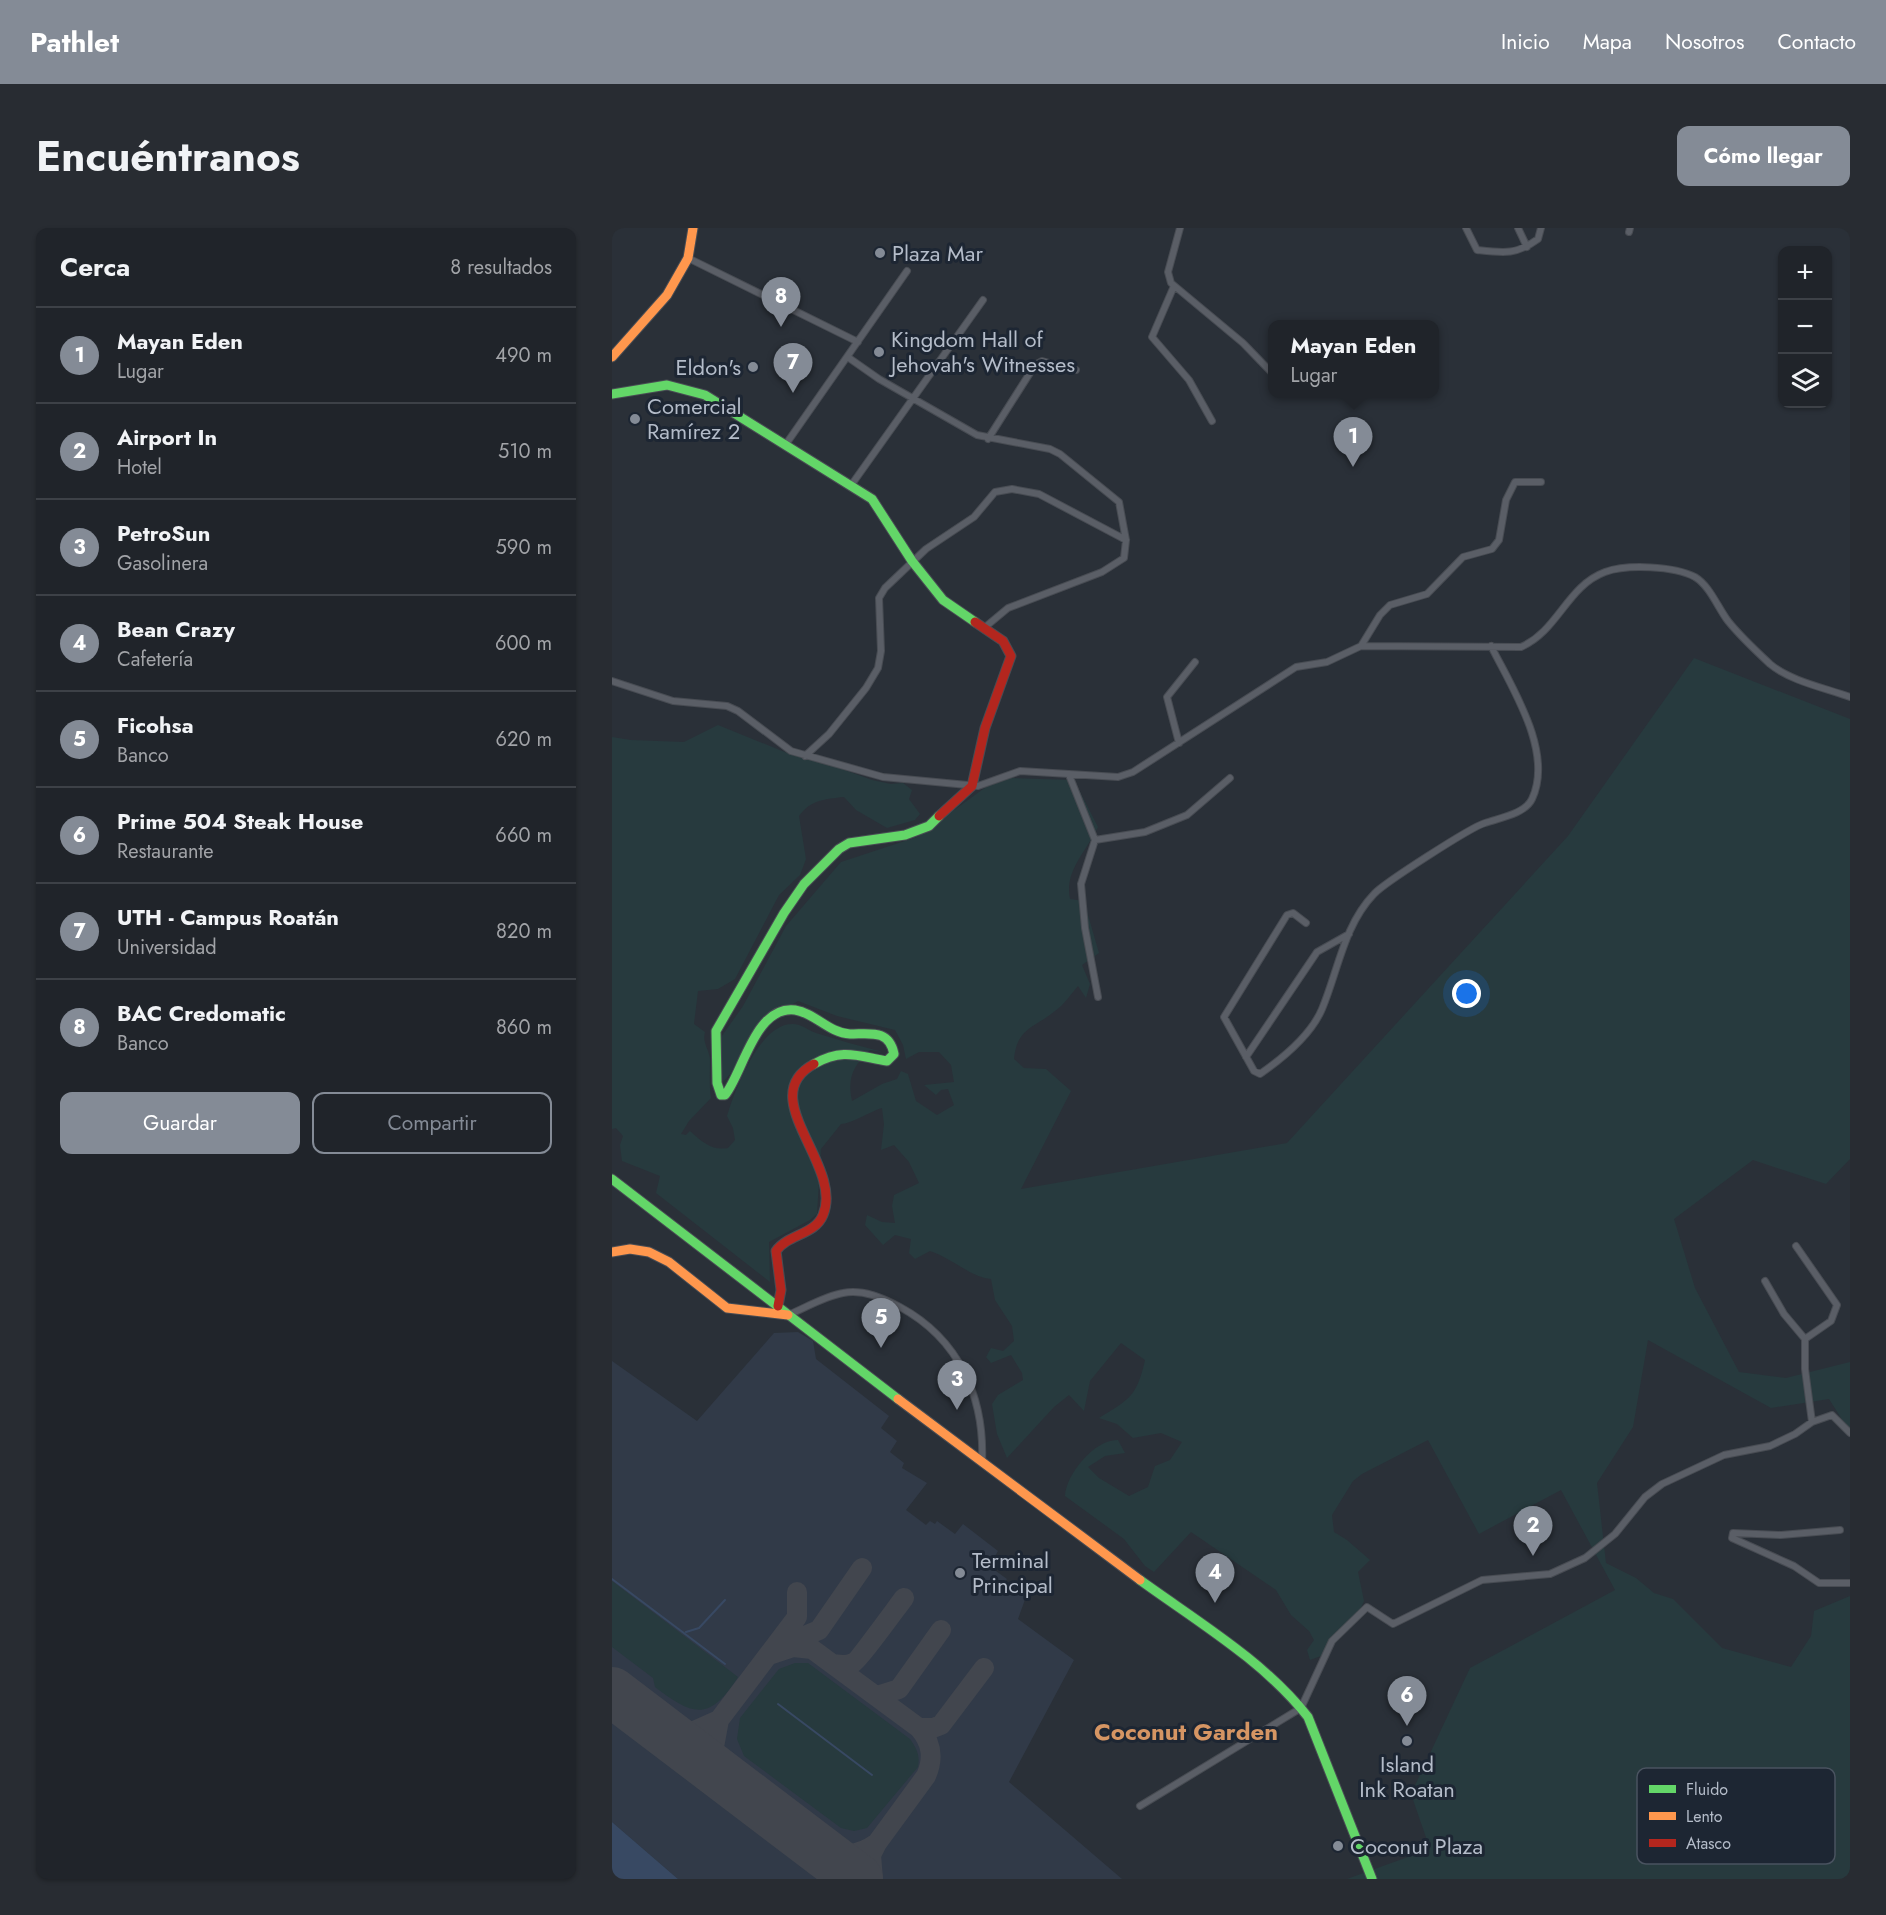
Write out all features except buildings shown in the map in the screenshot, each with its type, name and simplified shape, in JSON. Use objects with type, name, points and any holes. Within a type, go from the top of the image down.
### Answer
[{"type":"street","points":[[612,357],[667,295],[688,258],[693,228]]},
{"type":"street","points":[[1180,228],[1168,272],[1174,286],[1243,343],[1268,369]]},
{"type":"street","points":[[1466,228],[1478,250],[1503,253],[1527,247],[1538,239],[1541,228]]},
{"type":"street","points":[[1518,228],[1527,247]]},
{"type":"street","points":[[688,258],[858,342]]},
{"type":"street","points":[[786,444],[849,358],[907,271]]},
{"type":"street","points":[[1174,286],[1152,337],[1189,380],[1212,421]]},
{"type":"street","points":[[852,484],[983,300]]},
{"type":"street","points":[[849,358],[977,435],[988,439],[1050,449],[1060,454],[1119,502],[1126,540],[1124,558],[1102,572],[1008,608],[984,628]]},
{"type":"street","points":[[988,439],[1035,365],[1042,362],[1076,370]]},
{"type":"street","points":[[612,394],[659,384],[686,386],[705,395],[852,484],[876,504],[912,561],[943,600],[1003,641],[1011,656],[985,728],[972,786],[929,826],[905,836],[849,843],[832,856],[804,884],[784,913],[716,1030],[717,1083],[721,1095],[725,1095],[730,1089],[758,1034],[780,1013],[792,1010],[804,1012],[844,1034],[882,1035],[889,1038],[893,1047],[894,1054],[887,1061],[850,1053],[809,1065],[790,1088],[789,1097],[792,1106],[816,1158],[826,1207],[823,1218],[816,1226],[784,1241],[776,1251],[781,1290],[778,1306]]},
{"type":"street","points":[[1361,646],[1380,615],[1390,605],[1427,594],[1463,557],[1492,549],[1499,540],[1506,500],[1515,482],[1541,482]]},
{"type":"street","points":[[806,756],[829,734],[866,688],[878,668],[881,651],[879,598],[885,588],[937,540],[974,517],[995,492],[1003,490],[1039,494],[1126,540]]},
{"type":"street","points":[[612,681],[673,701],[727,706],[738,711],[791,751],[857,767],[883,777],[972,786],[985,785],[1020,771],[1118,777],[1133,772],[1286,672],[1327,662],[1361,646],[1521,647],[1543,634],[1584,582],[1628,568],[1672,571],[1696,578],[1730,623],[1771,665],[1850,697]]},
{"type":"street","points":[[1306,923],[1293,913],[1287,915],[1224,1017],[1254,1071],[1260,1074],[1310,1030],[1322,1011],[1349,934],[1374,893],[1480,824],[1522,810],[1532,801],[1537,780],[1537,749],[1530,725],[1491,646]]},
{"type":"street","points":[[1179,743],[1167,697],[1195,662]]},
{"type":"street","points":[[1069,775],[1095,840],[1082,884],[1085,928],[1098,997]]},
{"type":"street","points":[[1095,840],[1145,832],[1187,815],[1230,777]]},
{"type":"street","points":[[1246,1057],[1317,952],[1349,934]]},
{"type":"street","points":[[612,1179],[982,1463],[1255,1664],[1308,1717],[1325,1755],[1372,1879]]},
{"type":"street","points":[[1796,1246],[1837,1305],[1832,1321],[1805,1339]]},
{"type":"street","points":[[612,1252],[630,1249],[649,1252],[669,1262],[727,1308],[788,1315],[844,1293],[865,1293],[885,1299],[918,1317],[945,1342],[967,1373],[983,1438],[982,1463]]},
{"type":"street","points":[[1765,1281],[1784,1314],[1805,1339],[1805,1368],[1812,1422]]},
{"type":"street","points":[[1140,1806],[1301,1708],[1332,1641],[1367,1606],[1394,1624],[1482,1580],[1550,1574],[1585,1558],[1608,1540],[1645,1497],[1662,1484],[1724,1455],[1770,1446],[1795,1434],[1812,1422],[1832,1415],[1850,1433]]},
{"type":"street","points":[[1840,1530],[1781,1535],[1733,1533],[1732,1538],[1794,1566],[1819,1583],[1850,1583]]},
{"type":"shaded area","points":[[798,1332],[813,1341],[816,1359],[889,1416],[881,1428],[897,1441],[890,1452],[904,1463],[902,1468],[927,1483],[906,1510],[926,1525],[930,1521],[935,1524],[937,1521],[955,1534],[963,1524],[998,1551],[989,1566],[1007,1579],[1001,1587],[1006,1591],[1012,1584],[1027,1594],[1018,1619],[1074,1660],[1009,1782],[1122,1879],[678,1879],[612,1822],[612,1361],[697,1421],[774,1333]]},
{"type":"green space","points":[[1694,658],[1850,719],[1850,1159],[1826,1184],[1753,1160],[1674,1219],[1695,1288],[1739,1372],[1786,1378],[1850,1362],[1850,1432],[1829,1399],[1771,1408],[1648,1340],[1633,1427],[1597,1483],[1606,1563],[1636,1578],[1654,1593],[1673,1599],[1722,1648],[1791,1667],[1811,1636],[1814,1611],[1850,1596],[1850,1879],[1347,1879],[1430,1849],[1411,1794],[1470,1668],[1615,1590],[1561,1490],[1479,1534],[1428,1440],[1362,1474],[1353,1481],[1332,1515],[1334,1532],[1370,1560],[1358,1572],[1364,1601],[1360,1610],[1321,1656],[1310,1660],[1307,1650],[1314,1640],[1309,1631],[1291,1615],[1276,1590],[1191,1532],[1154,1572],[1145,1566],[1124,1539],[1065,1496],[1070,1478],[1076,1468],[1091,1451],[1100,1445],[1118,1440],[1125,1453],[1105,1456],[1088,1467],[1099,1478],[1129,1496],[1148,1487],[1155,1466],[1170,1460],[1182,1442],[1161,1433],[1133,1438],[1117,1424],[1099,1418],[1131,1395],[1142,1372],[1145,1360],[1121,1343],[1090,1381],[1084,1411],[1069,1395],[1054,1407],[1007,1458],[997,1434],[992,1404],[998,1395],[1023,1380],[1022,1373],[1011,1355],[991,1363],[986,1357],[991,1348],[1003,1351],[1014,1341],[1012,1326],[995,1300],[991,1279],[976,1275],[930,1251],[915,1259],[909,1253],[911,1239],[895,1235],[883,1245],[865,1225],[867,1215],[882,1222],[895,1223],[892,1206],[894,1195],[919,1183],[909,1162],[894,1145],[881,1150],[884,1124],[882,1108],[841,1124],[821,1149],[817,1214],[769,1242],[770,1282],[656,1193],[660,1176],[622,1161],[620,1145],[623,1136],[616,1128],[612,1129],[612,737],[684,742],[718,725],[792,755],[812,758],[872,780],[891,784],[903,783],[912,790],[909,799],[920,814],[915,820],[887,828],[856,810],[844,797],[813,803],[799,816],[806,859],[800,875],[779,895],[735,979],[718,989],[698,991],[694,1024],[705,1032],[704,1039],[710,1059],[711,1098],[689,1121],[681,1134],[686,1135],[690,1131],[703,1142],[722,1149],[728,1148],[735,1140],[733,1128],[727,1116],[736,1089],[752,1057],[773,1031],[786,1025],[799,1025],[816,1033],[883,1052],[870,1050],[859,1061],[851,1079],[852,1101],[882,1084],[897,1079],[901,1071],[908,1074],[916,1101],[937,1115],[954,1105],[948,1089],[941,1090],[936,1095],[924,1085],[954,1082],[951,1065],[939,1052],[919,1052],[906,1059],[903,1045],[895,1030],[837,1016],[798,1001],[763,1022],[738,1065],[723,1082],[719,1040],[743,1006],[786,926],[841,862],[917,837],[986,787],[1011,778],[1074,780],[1098,827],[1073,871],[1070,879],[1070,899],[1084,901],[1099,953],[1082,965],[1090,984],[1086,998],[1078,986],[1058,1009],[1023,1035],[1016,1049],[1014,1059],[1024,1068],[1046,1069],[1071,1091],[1021,1189],[1287,1143],[1568,836]]},
{"type":"green space","points":[[612,1581],[738,1677],[718,1702],[709,1708],[700,1710],[680,1704],[655,1687],[653,1678],[612,1647]]},
{"type":"green space","points":[[795,1663],[808,1663],[910,1739],[916,1749],[919,1759],[918,1767],[867,1828],[854,1831],[841,1828],[744,1756],[737,1739],[740,1718],[779,1669]]},
{"type":"water","points":[[612,1822],[678,1879],[612,1879]]},
{"type":"waterway","points":[[612,1579],[725,1664]]},
{"type":"waterway","points":[[686,1632],[699,1628],[725,1600]]},
{"type":"waterway","points":[[778,1704],[872,1775]]},
{"type":"taxiway","points":[[862,1568],[819,1630],[783,1645],[769,1655],[793,1647],[812,1649],[919,1728],[927,1739],[931,1757],[926,1776],[877,1843],[871,1855],[873,1879]]},
{"type":"taxiway","points":[[730,1781],[717,1760],[714,1747],[719,1720],[797,1617],[797,1592]]},
{"type":"taxiway","points":[[834,1664],[853,1663],[904,1598]]},
{"type":"taxiway","points":[[877,1696],[899,1689],[941,1630]]},
{"type":"taxiway","points":[[919,1728],[933,1728],[941,1725],[984,1668]]},
{"type":"taxiway","points":[[663,1730],[692,1732],[719,1720]]},
{"type":"taxiway","points":[[819,1850],[835,1854],[849,1854],[863,1851],[877,1843]]},
{"type":"runway","points":[[612,1692],[858,1879]]},
{"type":"traffic: fast","points":[[612,394],[667,385],[705,395],[872,499],[912,561],[943,600],[975,622]]},
{"type":"traffic: fast","points":[[814,1064],[833,1056],[842,1055],[887,1061],[894,1054],[888,1040],[878,1035],[842,1033],[802,1012],[781,1011],[770,1018],[760,1029],[732,1085],[725,1095],[721,1095],[717,1083],[716,1031],[784,913],[804,884],[839,849],[849,843],[905,835],[929,826],[939,816]]},
{"type":"traffic: fast","points":[[612,1179],[898,1399]]},
{"type":"traffic: fast","points":[[1140,1580],[1251,1660],[1291,1697],[1308,1717],[1372,1879]]},
{"type":"traffic: slow","points":[[612,357],[667,295],[688,258],[693,228]]},
{"type":"traffic: slow","points":[[612,1252],[630,1249],[649,1252],[669,1262],[727,1308],[788,1315]]},
{"type":"traffic: slow","points":[[898,1399],[1140,1580]]},
{"type":"traffic: jam","points":[[939,816],[972,786],[985,728],[1011,656],[1003,641],[975,622]]},
{"type":"traffic: jam","points":[[778,1306],[781,1290],[776,1251],[781,1245],[808,1231],[819,1222],[823,1215],[826,1196],[822,1175],[796,1113],[793,1094],[798,1078],[814,1064]]},
{"type":"place","name":"Plaza Mar","points":[[880,253]]},
{"type":"place","name":"BAC Credomatic","points":[[781,327]]},
{"type":"place","name":"Kingdom Hall of Jehovah's Witnesses","points":[[879,352]]},
{"type":"place","name":"Eldon's","points":[[753,367]]},
{"type":"place","name":"UTH - Campus Roatán","points":[[793,393]]},
{"type":"place","name":"Comercial Ramírez 2","points":[[635,419]]},
{"type":"place","name":"Mayan Eden","points":[[1353,467]]},
{"type":"place","name":"Ficohsa","points":[[881,1348]]},
{"type":"place","name":"PetroSun","points":[[957,1410]]},
{"type":"place","name":"Airport In","points":[[1533,1556]]},
{"type":"place","name":"Terminal Principal","points":[[960,1573]]},
{"type":"place","name":"Bean Crazy","points":[[1215,1603]]},
{"type":"place","name":"Prime 504 Steak House","points":[[1407,1726]]},
{"type":"place","name":"Island Ink Roatan","points":[[1407,1741]]},
{"type":"place","name":"Coconut Plaza","points":[[1338,1846]]},
{"type":"district","name":"Coconut Garden","points":[[1186,1732]]}]
